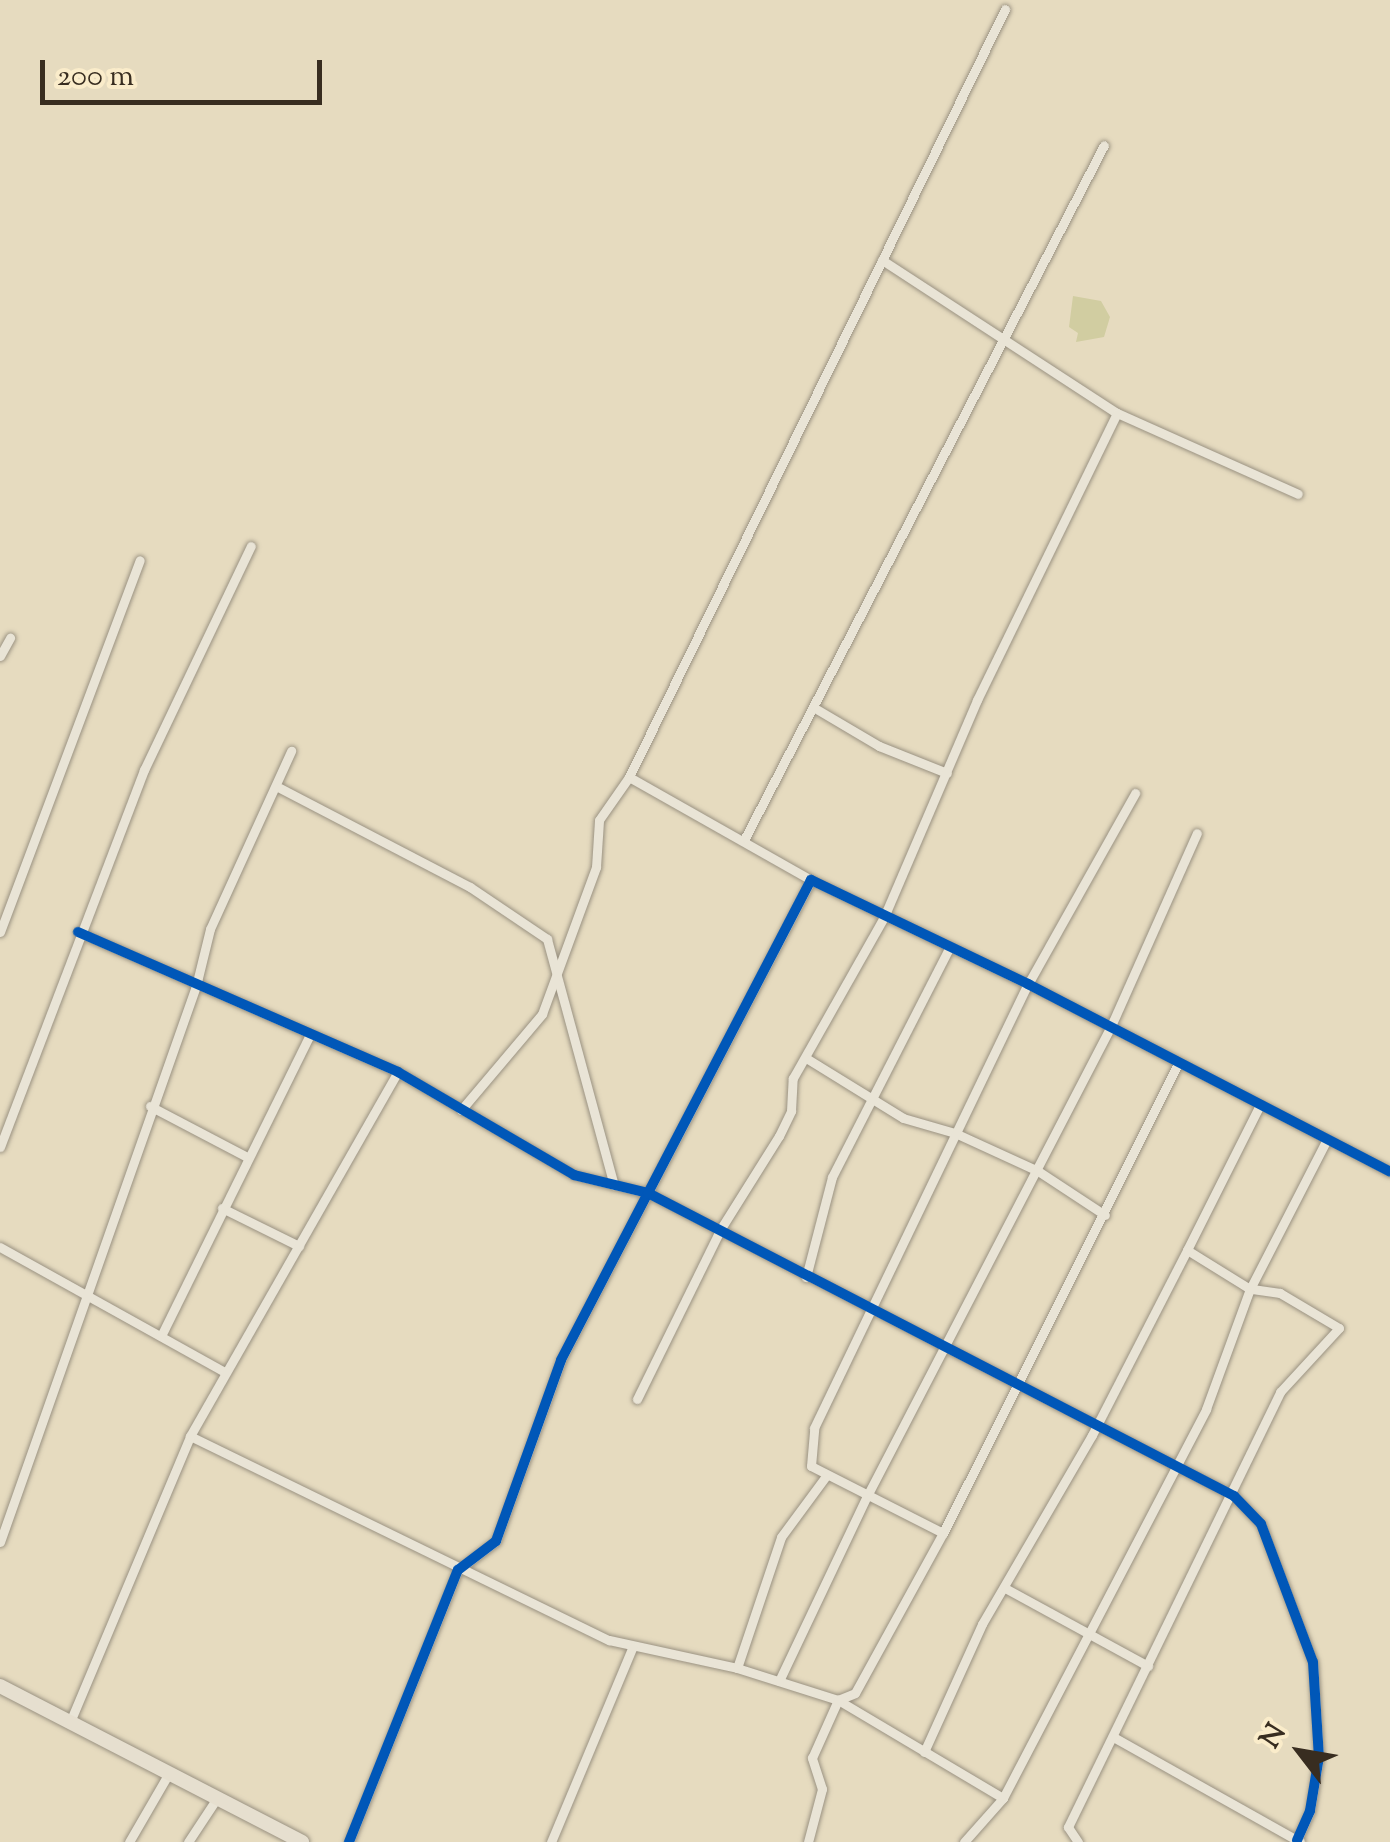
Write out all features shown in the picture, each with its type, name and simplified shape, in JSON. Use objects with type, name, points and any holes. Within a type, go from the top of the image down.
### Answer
[{"type":"main road","points":[[0,1686],[217,1798],[274,1835],[302,1842]]},
{"type":"street","points":[[461,1110],[542,1014],[596,868],[599,820],[629,776],[1005,9]]},
{"type":"street","points":[[745,838],[1104,145]]},
{"type":"street","points":[[882,260],[1117,413],[1298,494]]},
{"type":"street","points":[[637,1399],[720,1230],[779,1136],[790,1111],[793,1078],[884,917],[1117,413]]},
{"type":"street","points":[[0,1147],[78,932],[144,770],[251,546]]},
{"type":"street","points":[[0,932],[140,560]]},
{"type":"street","points":[[0,656],[10,638]]},
{"type":"street","points":[[812,707],[879,746],[948,773]]},
{"type":"street","points":[[0,1542],[150,1106],[196,986],[210,929],[280,788],[291,751]]},
{"type":"street","points":[[629,776],[745,838],[812,880],[1028,984],[1258,1109],[1390,1172]]},
{"type":"street","points":[[280,788],[527,920],[546,939],[614,1185]]},
{"type":"street","points":[[943,1533],[812,1466],[814,1428],[1028,984],[1135,793]]},
{"type":"street","points":[[779,1681],[867,1496],[948,1348],[1111,1026],[1197,833]]},
{"type":"street","points":[[349,1842],[458,1570],[496,1540],[561,1360],[812,880]]},
{"type":"street","points":[[78,932],[398,1072],[574,1175],[648,1193],[868,1311],[1020,1383],[1234,1496],[1261,1524],[1314,1662],[1319,1757],[1310,1811],[1299,1841],[1115,1738]]},
{"type":"street","points":[[806,1277],[832,1177],[949,948]]},
{"type":"street","points":[[161,1336],[310,1035]]},
{"type":"street","points":[[806,1058],[934,1131],[955,1132],[1038,1171],[1105,1215]]},
{"type":"street","points":[[808,1842],[822,1790],[812,1758],[838,1700],[855,1693],[943,1533],[1178,1064]]},
{"type":"street","points":[[70,1722],[190,1436],[398,1072]]},
{"type":"street","points":[[150,1106],[247,1156]]},
{"type":"street","points":[[924,1752],[1258,1109]]},
{"type":"street","points":[[964,1842],[1003,1798],[1174,1463],[1206,1409],[1250,1289],[1326,1141]]},
{"type":"street","points":[[222,1208],[298,1246]]},
{"type":"street","points":[[0,1247],[225,1372]]},
{"type":"street","points":[[1078,1842],[1068,1826],[1234,1496],[1280,1392],[1338,1328],[1280,1293],[1250,1289],[1187,1250]]},
{"type":"street","points":[[190,1436],[458,1570],[633,1646],[737,1668],[838,1700],[1003,1798]]},
{"type":"street","points":[[737,1668],[781,1537],[826,1476]]},
{"type":"street","points":[[1006,1588],[1148,1666]]},
{"type":"street","points":[[552,1842],[633,1646]]},
{"type":"street","points":[[129,1842],[169,1773]]},
{"type":"street","points":[[188,1842],[217,1798]]},
{"type":"shaded area","points":[[1073,296],[1101,301],[1110,317],[1104,337],[1076,342],[1078,333],[1069,327]]},
{"type":"cycle path","points":[[78,932],[398,1072],[574,1175],[648,1193],[811,880],[1028,984],[1390,1172]]},
{"type":"cycle path","points":[[349,1842],[458,1570],[496,1541],[561,1360],[648,1193],[1234,1496],[1261,1524],[1313,1662],[1319,1757],[1310,1811],[1297,1840]]}]
